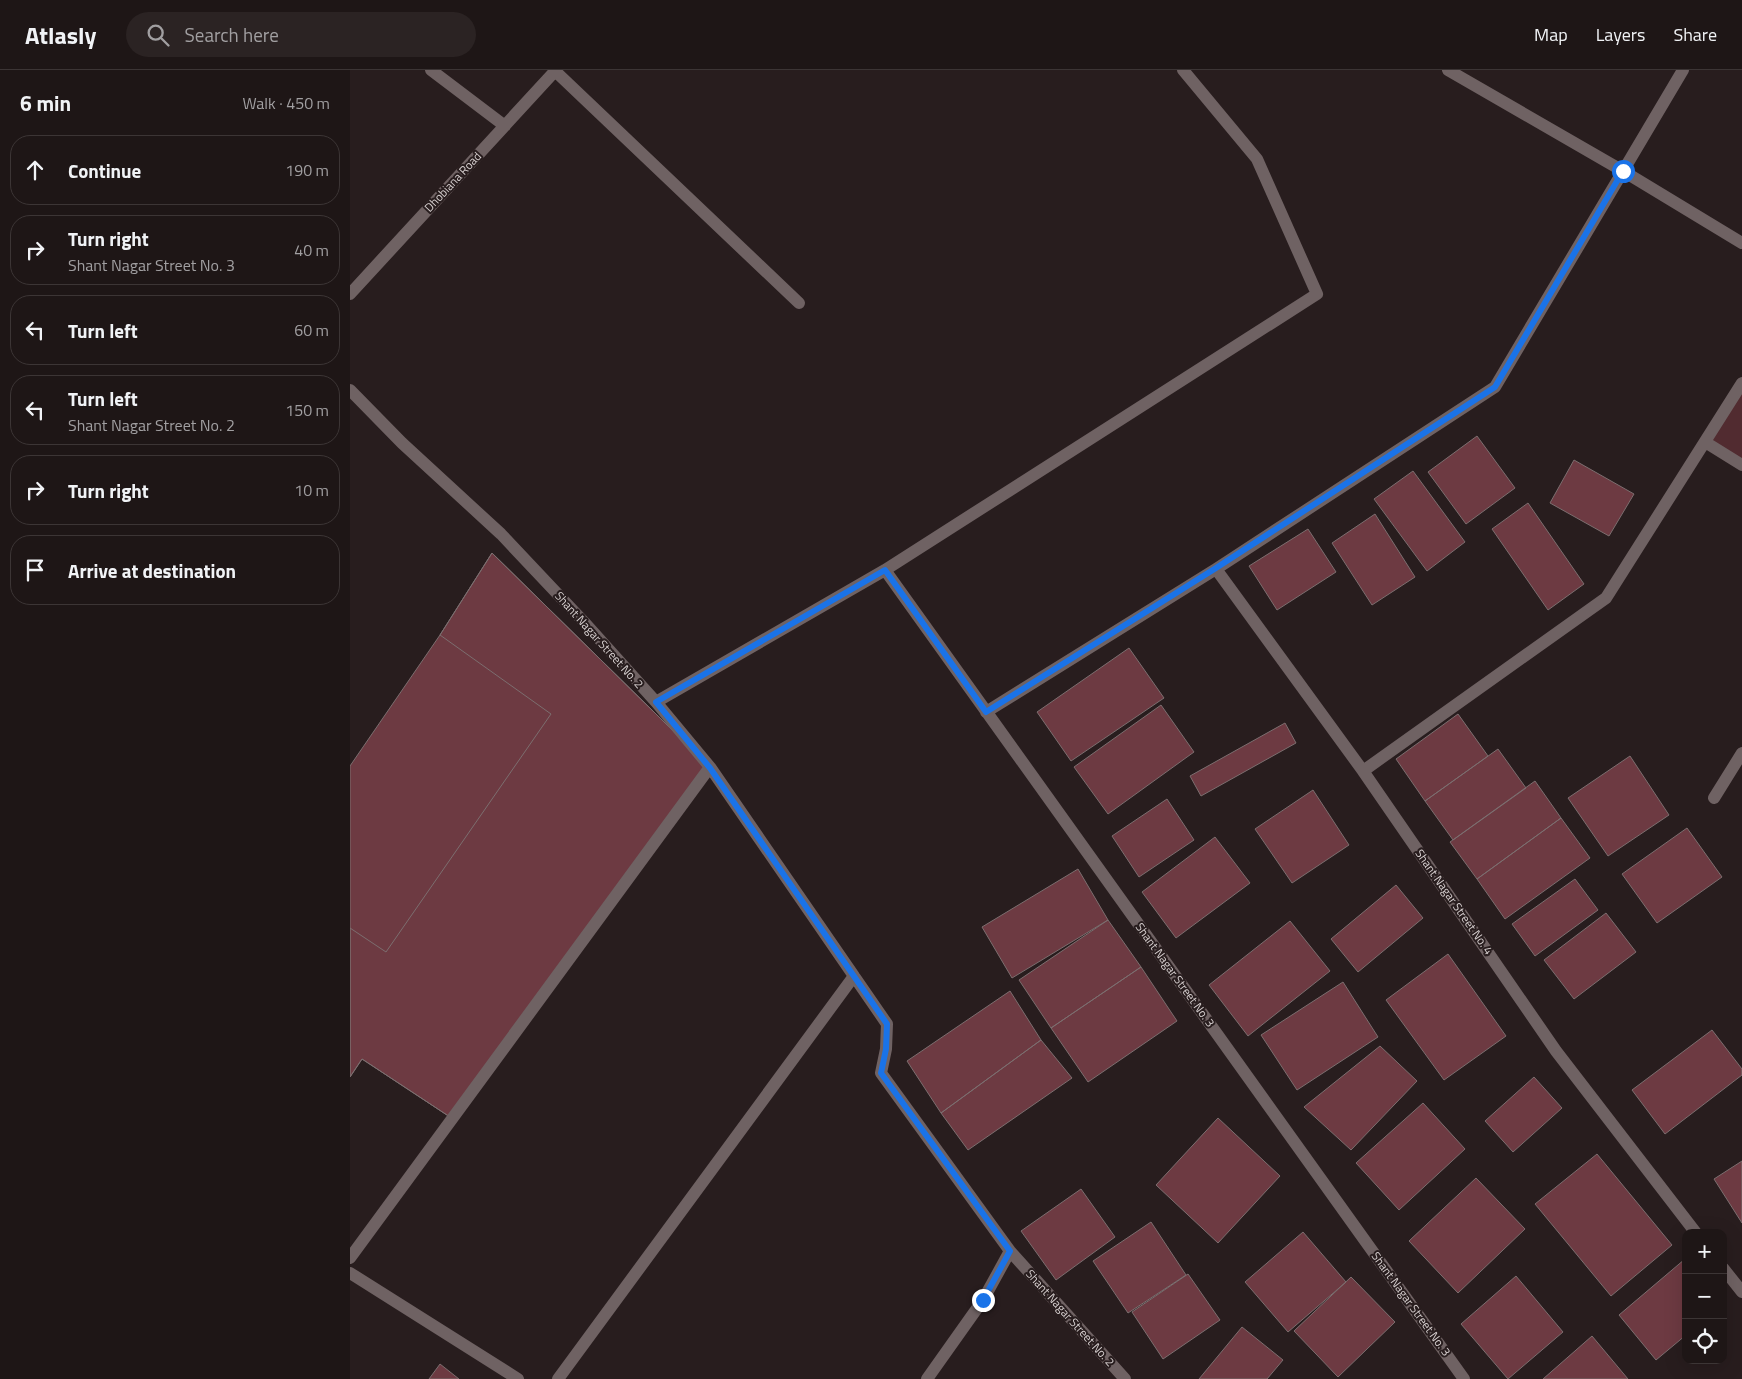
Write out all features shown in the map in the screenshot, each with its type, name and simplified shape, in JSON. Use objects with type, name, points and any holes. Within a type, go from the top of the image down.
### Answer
[{"type":"street","points":[[431,70],[505,126]]},
{"type":"street","points":[[656,702],[885,570],[1317,294],[1257,159],[1183,70]]},
{"type":"street","points":[[1448,70],[1623,171],[1742,243]]},
{"type":"street","points":[[986,712],[1216,568],[1495,387],[1683,70]]},
{"type":"street","points":[[555,71],[799,303]]},
{"type":"street","name":"Dhobiana Road","points":[[350,294],[555,71]]},
{"type":"street","points":[[1363,771],[1606,598],[1742,383]]},
{"type":"street","name":"Shant Nagar Street No. 2","points":[[350,390],[402,443],[500,534],[584,622],[656,702],[710,768],[887,1024],[886,1049],[881,1073],[1010,1251],[1125,1379]]},
{"type":"street","points":[[1705,442],[1742,465]]},
{"type":"street","name":"Shant Nagar Street No. 4","points":[[1216,568],[1363,771],[1556,1051],[1693,1229]]},
{"type":"street","name":"Shant Nagar Street No. 3","points":[[885,570],[1464,1379]]},
{"type":"street","points":[[1714,798],[1742,753]]},
{"type":"street","points":[[350,1258],[710,768]]},
{"type":"street","points":[[558,1379],[854,976]]},
{"type":"street","points":[[927,1379],[983,1300],[1010,1251]]},
{"type":"street","points":[[350,1273],[518,1379]]},
{"type":"street","points":[[1727,1273],[1742,1292]]},
{"type":"shaded area","points":[[1742,383],[1742,465],[1705,442]]},
{"type":"building","points":[[1477,436],[1515,488],[1466,524],[1428,472]]},
{"type":"building","points":[[1574,460],[1634,494],[1609,536],[1550,503]]},
{"type":"building","points":[[1413,471],[1465,542],[1427,571],[1374,499]]},
{"type":"building","points":[[1528,503],[1584,584],[1548,610],[1492,529]]},
{"type":"building","points":[[1375,514],[1415,577],[1372,605],[1332,543]]},
{"type":"building","points":[[1308,529],[1336,572],[1277,610],[1249,566]]},
{"type":"building","points":[[492,553],[710,767],[453,1119],[362,1059],[350,1077],[350,928],[386,952],[551,714],[440,635]]},
{"type":"building","points":[[492,553],[710,767],[453,1119],[362,1059],[350,1077],[350,766],[440,635]]},
{"type":"building","points":[[1129,648],[1164,698],[1071,761],[1037,712]]},
{"type":"building","points":[[1161,705],[1194,752],[1108,814],[1074,767]]},
{"type":"building","points":[[1458,714],[1488,756],[1425,801],[1396,759]]},
{"type":"building","points":[[1285,723],[1296,743],[1201,796],[1190,776]]},
{"type":"building","points":[[1498,749],[1526,788],[1453,840],[1425,801]]},
{"type":"building","points":[[1630,756],[1669,815],[1608,856],[1568,798]]},
{"type":"building","points":[[1535,781],[1561,818],[1477,879],[1450,842]]},
{"type":"building","points":[[1313,790],[1349,845],[1292,883],[1255,829]]},
{"type":"building","points":[[1167,799],[1194,840],[1139,877],[1112,836]]},
{"type":"building","points":[[1561,818],[1590,858],[1505,919],[1477,879]]},
{"type":"building","points":[[1687,828],[1722,877],[1657,923],[1622,874]]},
{"type":"building","points":[[1215,837],[1250,883],[1176,938],[1142,892]]},
{"type":"building","points":[[1078,869],[1108,920],[1012,978],[982,927]]},
{"type":"building","points":[[1575,879],[1598,910],[1535,956],[1512,924]]},
{"type":"building","points":[[1396,885],[1423,918],[1358,972],[1331,939]]},
{"type":"building","points":[[1606,913],[1636,952],[1574,999],[1544,960]]},
{"type":"building","points":[[1108,920],[1141,967],[1051,1028],[1019,980]]},
{"type":"building","points":[[1290,921],[1330,971],[1248,1036],[1209,985]]},
{"type":"building","points":[[1448,954],[1506,1036],[1444,1080],[1386,1000]]},
{"type":"building","points":[[1141,967],[1177,1021],[1088,1082],[1051,1028]]},
{"type":"building","points":[[1343,982],[1378,1037],[1297,1090],[1261,1035]]},
{"type":"building","points":[[1010,991],[1041,1040],[941,1113],[907,1061]]},
{"type":"building","points":[[1712,1030],[1742,1069],[1742,1075],[1665,1134],[1632,1090]]},
{"type":"building","points":[[1041,1040],[1072,1078],[968,1150],[941,1113]]},
{"type":"building","points":[[1380,1046],[1417,1081],[1351,1150],[1304,1107]]},
{"type":"building","points":[[1534,1077],[1562,1108],[1513,1152],[1485,1121]]},
{"type":"building","points":[[1423,1103],[1465,1149],[1399,1210],[1356,1163]]},
{"type":"building","points":[[1218,1118],[1280,1176],[1218,1243],[1156,1185]]},
{"type":"building","points":[[1597,1154],[1672,1245],[1611,1296],[1535,1204]]},
{"type":"building","points":[[1742,1161],[1742,1223],[1714,1179]]},
{"type":"building","points":[[1476,1178],[1525,1229],[1458,1293],[1409,1241]]},
{"type":"building","points":[[1081,1189],[1115,1237],[1056,1280],[1021,1231]]},
{"type":"building","points":[[1151,1222],[1186,1275],[1128,1313],[1093,1261]]},
{"type":"building","points":[[1303,1232],[1346,1282],[1288,1332],[1245,1282]]},
{"type":"building","points":[[1682,1262],[1682,1338],[1656,1360],[1619,1315]]},
{"type":"building","points":[[1188,1274],[1220,1320],[1163,1359],[1132,1312]]},
{"type":"building","points":[[1516,1276],[1563,1332],[1508,1379],[1461,1324]]},
{"type":"building","points":[[1351,1277],[1395,1322],[1338,1377],[1294,1331]]},
{"type":"building","points":[[1242,1327],[1283,1360],[1267,1379],[1199,1379]]},
{"type":"building","points":[[1592,1336],[1628,1379],[1543,1379]]},
{"type":"building","points":[[440,1364],[459,1379],[429,1379]]},
{"type":"route","points":[[983,1300],[1010,1251],[881,1073],[886,1049],[887,1024],[710,768],[656,702],[885,570],[986,712],[1216,568],[1495,387],[1623,171]]}]
